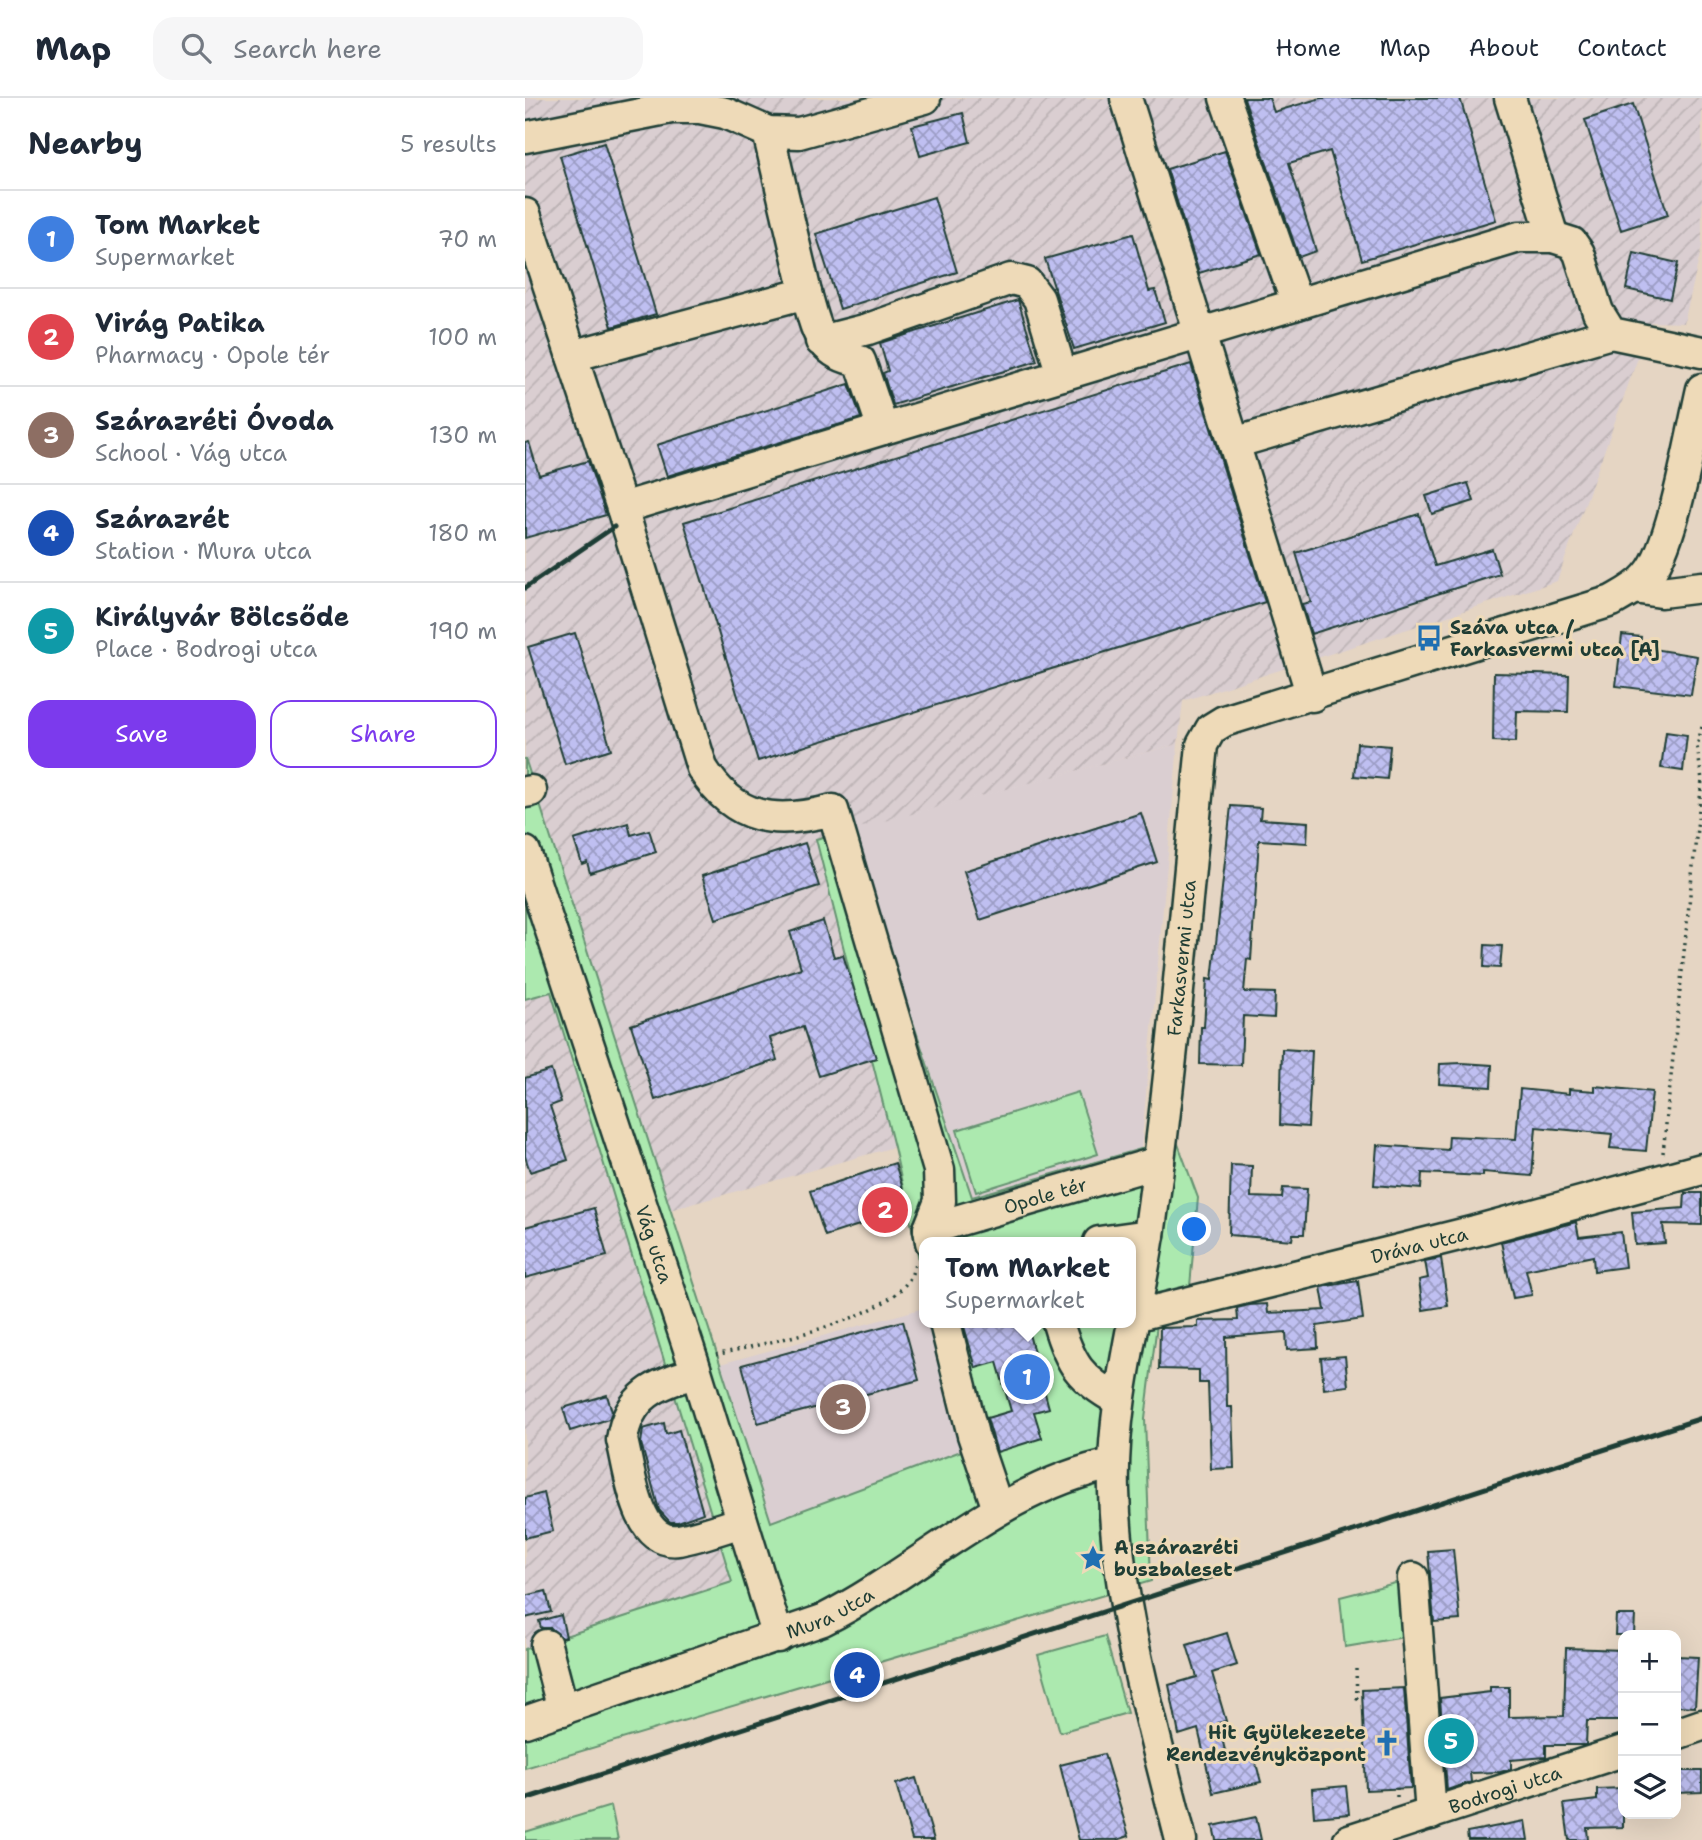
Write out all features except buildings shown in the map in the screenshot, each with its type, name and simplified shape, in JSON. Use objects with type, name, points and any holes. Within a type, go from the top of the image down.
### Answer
[{"type":"street","points":[[525,137],[671,108],[700,108],[725,113],[768,132],[799,133],[925,98]]},
{"type":"street","points":[[1126,98],[1312,696]]},
{"type":"street","points":[[1225,98],[1297,304]]},
{"type":"street","points":[[1510,98],[1552,237]]},
{"type":"street","points":[[768,132],[806,293],[821,341],[839,357],[860,361],[883,429]]},
{"type":"street","points":[[525,214],[622,508],[702,768],[713,786],[738,808],[764,815],[795,818],[833,810],[939,1170],[940,1201],[928,1237]]},
{"type":"street","points":[[622,508],[1519,237],[1552,237],[1572,243],[1579,253],[1598,312],[1611,333]]},
{"type":"street","points":[[821,341],[868,329],[1011,278],[1027,283],[1039,299],[1062,375]]},
{"type":"street","points":[[572,356],[806,293]]},
{"type":"street","points":[[1234,443],[1611,333],[1702,352]]},
{"type":"street","name":"Farkasvermi utca","points":[[1136,1305],[1159,1163],[1202,745],[1217,724],[1612,601],[1634,588],[1647,577],[1664,548],[1702,389]]},
{"type":"street","points":[[1634,588],[1661,592],[1702,587]]},
{"type":"street","name":"Vág utca","points":[[525,852],[694,1367],[778,1637]]},
{"type":"street","name":"Opole tér","points":[[941,1237],[1159,1163]]},
{"type":"street","name":"Dráva utca","points":[[1136,1316],[1475,1231],[1702,1169]]},
{"type":"street","points":[[1135,1237],[1149,1235]]},
{"type":"street","points":[[946,1328],[973,1435],[998,1509]]},
{"type":"street","points":[[1060,1328],[1069,1359],[1085,1378],[1118,1400]]},
{"type":"street","name":"Farkasvermi utca","points":[[1132,1328],[1118,1400],[1113,1464],[1119,1564],[1147,1704],[1181,1840]]},
{"type":"street","points":[[694,1367],[649,1389],[631,1410],[624,1427],[622,1440],[643,1522],[657,1534],[676,1540],[742,1521]]},
{"type":"street","name":"Mura utca","points":[[525,1722],[778,1637],[850,1606],[998,1509],[1070,1474],[1113,1464]]},
{"type":"street","points":[[1413,1578],[1431,1814]]},
{"type":"street","points":[[545,1645],[563,1710]]},
{"type":"street","points":[[1681,1732],[1702,1725]]},
{"type":"street","name":"Bodrogi utca","points":[[1349,1840],[1618,1753]]},
{"type":"path","points":[[1660,1180],[1702,780],[1697,746],[1702,727]]},
{"type":"path","points":[[694,1367],[842,1322],[876,1307],[908,1282],[919,1258]]},
{"type":"path","points":[[1356,1669],[1357,1698],[1362,1698]]},
{"type":"shaded area","points":[[525,98],[1702,98],[1702,246],[1684,323],[1651,322],[1557,581],[1183,701],[1178,744],[817,839],[894,1147],[670,1210],[525,758]]},
{"type":"shaded area","points":[[1178,744],[1141,1149],[973,1197],[848,830]]},
{"type":"shaded area","points":[[551,991],[732,1582],[525,1649],[525,999]]},
{"type":"shaded area","points":[[919,1309],[919,1328],[934,1328],[961,1451],[771,1522],[720,1364]]},
{"type":"green space","points":[[525,758],[771,1522],[961,1451],[934,1328],[1136,1328],[1136,1237],[919,1237],[919,1260],[894,1147],[816,839],[848,830],[972,1197],[1141,1149],[1178,1144],[1198,1198],[1190,1286],[1157,1324],[1145,1419],[1151,1581],[525,1768],[525,1649],[732,1582],[551,992],[525,999]]},
{"type":"green space","points":[[1078,1092],[1098,1154],[976,1192],[957,1130]]},
{"type":"green space","points":[[1403,1581],[1405,1637],[1345,1647],[1340,1597]]},
{"type":"green space","points":[[1105,1636],[1127,1713],[1060,1732],[1038,1655]]},
{"type":"green space","points":[[611,1806],[618,1840],[525,1840],[525,1832]]},
{"type":"railway","points":[[525,588],[614,527]]},
{"type":"railway","points":[[525,1799],[1702,1418]]},
{"type":"place","name":"Száva utca / Farkasvermi utca [A]","points":[[1429,638]]},
{"type":"place","name":"Virág Patika","points":[[885,1210]]},
{"type":"place","name":"Tom Market","points":[[1027,1377]]},
{"type":"place","name":"Szárazréti Óvoda","points":[[843,1407]]},
{"type":"place","name":"A szárazréti buszbaleset","points":[[1093,1558]]},
{"type":"place","name":"Szárazrét","points":[[857,1675]]},
{"type":"place","name":"Királyvár Bölcsőde","points":[[1451,1741]]},
{"type":"place","name":"Hit Gyülekezete Rendezvényközpont","points":[[1387,1743]]}]
